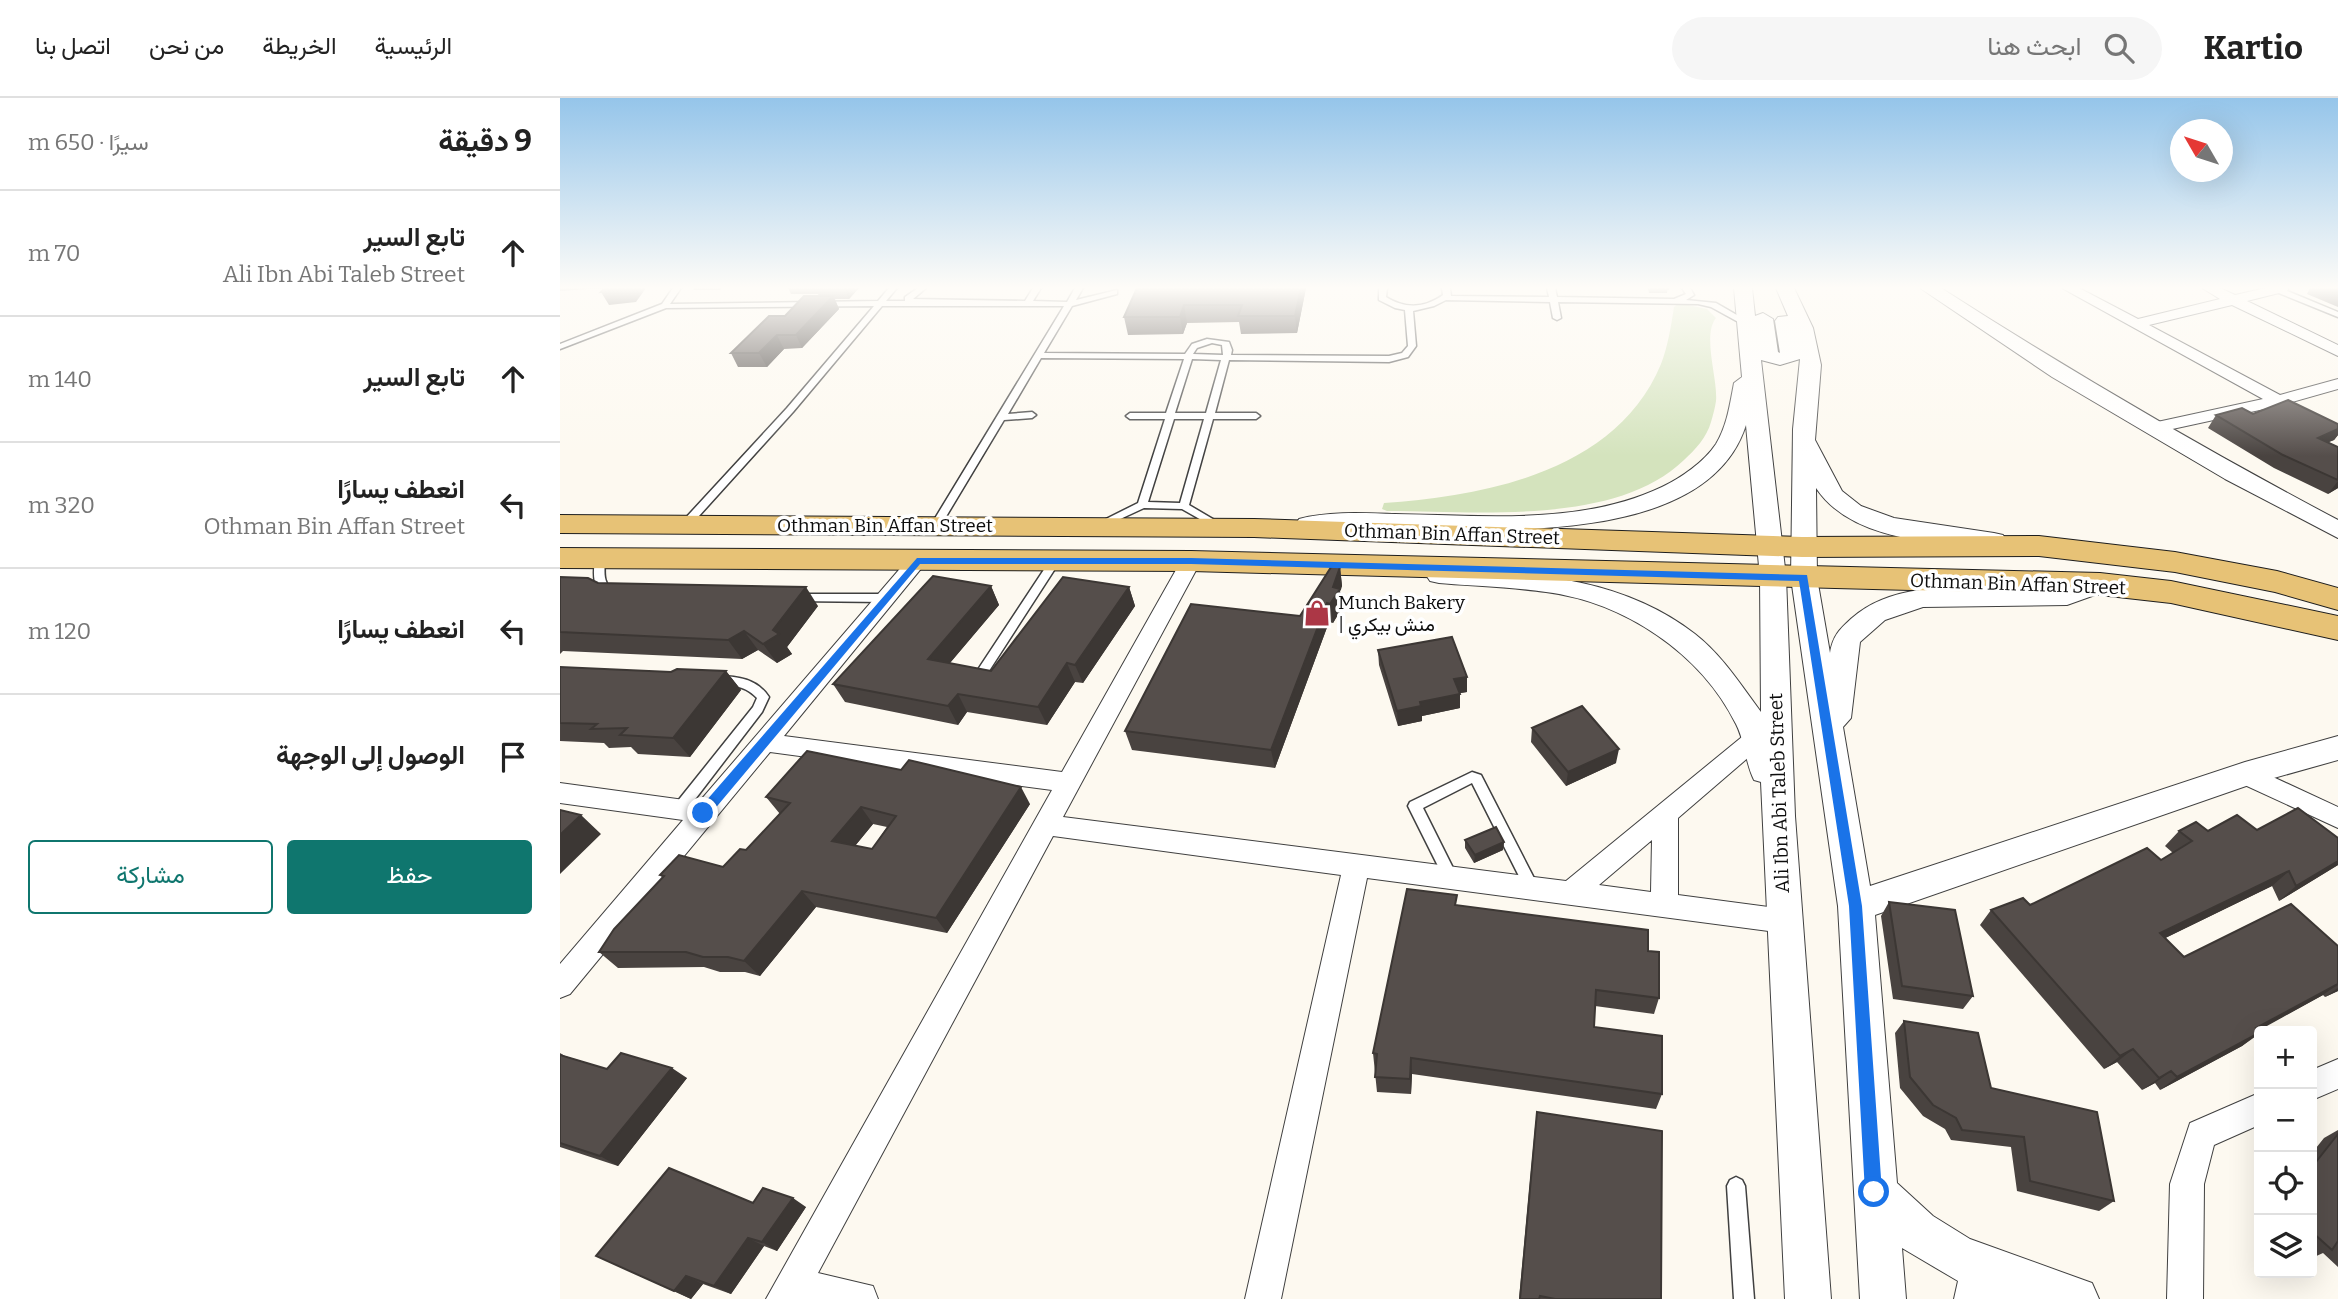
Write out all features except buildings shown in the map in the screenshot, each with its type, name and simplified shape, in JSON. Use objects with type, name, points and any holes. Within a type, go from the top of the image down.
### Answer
[{"type":"main road","name":"Othman Bin Affan Street","points":[[560,524],[1254,528],[2100,584],[2171,592],[2338,628]]},
{"type":"main road","name":"Othman Bin Affan Street","points":[[560,558],[1787,562],[2039,546],[2175,562],[2338,595]]},
{"type":"street","points":[[1254,528],[1366,521],[1495,525],[1576,520],[1632,508],[1685,487],[1719,457],[1738,419],[1746,344]]},
{"type":"street","name":"Ali Ibn Abi Taleb Street","points":[[1748,344],[1787,562],[1778,816],[1808,1299]]},
{"type":"street","points":[[1766,344],[1768,356],[1780,359],[1791,357],[1790,344]]},
{"type":"street","points":[[1806,344],[1811,365],[1787,562],[1833,774],[1856,906],[1883,1299]]},
{"type":"street","points":[[2015,344],[2059,373],[2233,474],[2335,528]]},
{"type":"street","points":[[2174,344],[2278,401]]},
{"type":"street","points":[[2154,428],[2278,401],[2338,384]]},
{"type":"street","points":[[1804,429],[1814,464],[1827,488],[1840,504],[1873,519],[1918,531],[2039,546]]},
{"type":"street","points":[[560,985],[917,561]]},
{"type":"street","points":[[860,1299],[788,1292],[1191,561],[1346,567],[1547,583],[1589,593],[1642,613],[1686,640],[1720,676],[1752,723],[1778,816]]},
{"type":"street","points":[[1833,774],[1837,694],[1846,639],[1875,613],[1921,598],[2067,596],[2100,584]]},
{"type":"street","points":[[1572,893],[1756,738]]},
{"type":"street","points":[[765,742],[1069,783]]},
{"type":"street","points":[[1856,906],[2245,774],[2338,748]]},
{"type":"street","points":[[2245,774],[2338,818]]},
{"type":"street","points":[[560,793],[703,813]]},
{"type":"street","points":[[1664,905],[1665,815]]},
{"type":"street","points":[[1045,825],[1784,921]]},
{"type":"street","points":[[1263,1299],[1356,866]]},
{"type":"street","points":[[2317,1083],[2338,1074]]},
{"type":"street","points":[[2185,1299],[2187,1184],[2201,1134],[2254,1111]]},
{"type":"street","points":[[1874,1192],[1917,1232],[1948,1252],[1983,1286],[2076,1299]]},
{"type":"lane","points":[[685,525],[790,410],[845,344]]},
{"type":"lane","points":[[936,526],[1046,344]]},
{"type":"lane","points":[[1142,505],[1188,357],[1194,346],[1200,344]]},
{"type":"lane","points":[[1184,506],[1228,347],[1226,344]]},
{"type":"lane","points":[[1040,355],[1361,360],[1405,355],[1412,344]]},
{"type":"lane","points":[[1002,417],[1032,415]]},
{"type":"lane","points":[[1130,416],[1256,416]]},
{"type":"lane","points":[[1097,526],[1142,505],[1184,506],[1220,527]]},
{"type":"lane","points":[[600,559],[599,585],[603,592],[625,597]]},
{"type":"lane","points":[[983,671],[1055,561]]},
{"type":"lane","points":[[786,598],[886,598]]},
{"type":"lane","points":[[678,811],[758,709],[763,697],[757,688],[746,682],[699,680]]},
{"type":"lane","points":[[1451,878],[1415,806],[1472,777],[1476,779],[1532,888]]},
{"type":"lane","points":[[1737,1186],[1744,1299]]},
{"type":"green space","points":[[1667,344],[1710,344],[1716,401],[1709,428],[1700,443],[1684,460],[1655,481],[1621,496],[1584,505],[1543,510],[1461,512],[1382,509],[1384,503],[1464,493],[1505,484],[1544,471],[1581,453],[1614,430],[1641,400],[1661,364]]},
{"type":"place","name":"Munch Bakery | منش بيكري","points":[[1317,613]]},
{"type":"route","points":[[703,813],[917,561],[1191,561],[1804,578],[1856,906],[1874,1192]]}]
